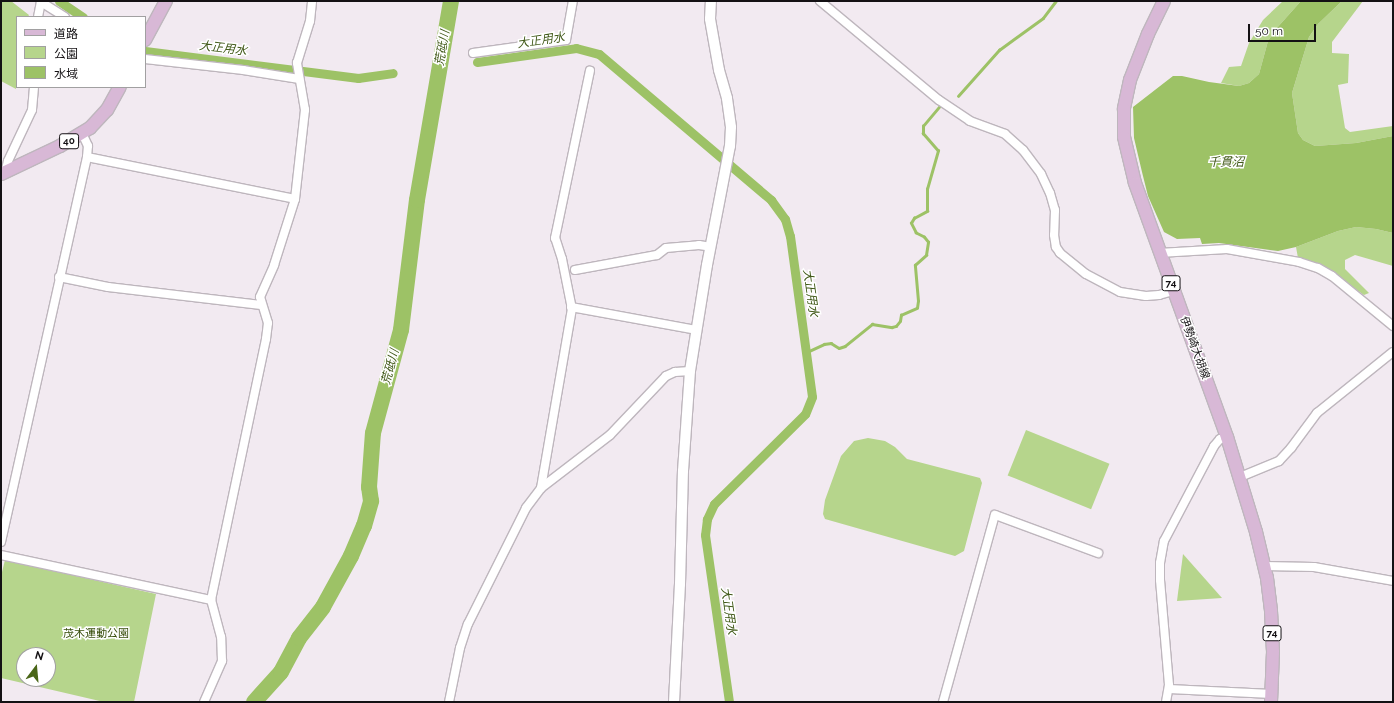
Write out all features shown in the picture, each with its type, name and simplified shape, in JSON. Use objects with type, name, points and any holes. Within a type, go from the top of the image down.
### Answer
[{"type":"main road","points":[[146,38],[166,1]]},
{"type":"main road","name":"伊勢崎大胡線","points":[[1164,1],[1133,70],[1126,99],[1124,126],[1126,147],[1133,177],[1240,476],[1264,566],[1267,578],[1272,636],[1271,698]]},
{"type":"main road","name":"40","points":[[3,173],[82,133],[95,123],[107,110],[119,88]]},
{"type":"street","points":[[38,16],[41,1],[64,16]]},
{"type":"street","points":[[204,702],[222,661],[222,638],[210,600],[266,339],[268,323],[261,305],[260,297],[274,265],[295,198],[305,110],[297,62],[310,21],[312,1]]},
{"type":"street","points":[[473,53],[566,40],[573,1]]},
{"type":"street","points":[[674,702],[680,584],[683,471],[690,371],[711,247],[729,156],[731,132],[729,113],[710,19],[711,1]]},
{"type":"street","points":[[820,1],[939,100],[970,121],[1005,134],[1023,150],[1041,174],[1050,193],[1055,210],[1054,235],[1056,246],[1060,253],[1086,274],[1120,292],[1146,296],[1174,291]]},
{"type":"street","points":[[146,59],[299,77]]},
{"type":"street","points":[[541,488],[571,306],[562,259],[555,238],[590,71]]},
{"type":"street","points":[[3,173],[32,110],[34,88]]},
{"type":"street","points":[[1,542],[87,157],[88,146],[82,133]]},
{"type":"street","points":[[87,157],[295,198]]},
{"type":"street","points":[[575,270],[657,255],[666,248],[699,245],[711,247]]},
{"type":"street","points":[[1160,253],[1227,249],[1299,262],[1318,268],[1332,276],[1393,326]]},
{"type":"street","points":[[59,277],[108,287],[261,305]]},
{"type":"street","points":[[571,306],[696,330]]},
{"type":"street","points":[[1240,476],[1279,461],[1291,448],[1317,413],[1393,352]]},
{"type":"street","points":[[449,702],[460,648],[468,624],[526,508],[541,488],[610,435],[666,376],[674,372],[690,371]]},
{"type":"street","points":[[1166,702],[1169,689],[1160,580],[1160,563],[1164,541],[1214,446],[1220,439],[1227,437]]},
{"type":"street","points":[[943,702],[995,515],[1098,553]]},
{"type":"street","points":[[1,555],[210,600]]},
{"type":"street","points":[[1264,566],[1314,567],[1393,581]]},
{"type":"street","points":[[1169,689],[1271,698]]},
{"type":"green space","points":[[1,1],[11,1],[29,15],[16,16],[16,89],[1,81]]},
{"type":"green space","points":[[1283,1],[1301,1],[1276,29],[1268,41],[1259,74],[1249,83],[1239,86],[1221,83],[1229,67],[1241,66],[1249,43],[1263,20]]},
{"type":"green space","points":[[1342,1],[1363,1],[1332,42],[1332,53],[1349,54],[1348,83],[1338,85],[1345,128],[1350,132],[1393,126],[1393,136],[1356,143],[1315,146],[1303,140],[1298,133],[1292,93],[1309,37],[1318,24]]},
{"type":"green space","points":[[1356,227],[1376,229],[1393,233],[1393,266],[1355,255],[1345,260],[1345,269],[1369,293],[1364,295],[1325,268],[1298,258],[1296,247],[1338,231]]},
{"type":"green space","points":[[1026,430],[1109,464],[1091,509],[1008,475]]},
{"type":"green space","points":[[868,438],[885,441],[895,447],[907,459],[980,478],[982,483],[964,551],[955,556],[825,519],[823,514],[825,500],[841,456],[854,441]]},
{"type":"green space","points":[[1183,554],[1222,598],[1177,601]]},
{"type":"green space","name":"茂木運動公園","points":[[5,560],[156,594],[134,702],[104,702],[40,687],[56,687],[56,647],[16,647],[16,681],[1,678],[1,576]]},
{"type":"water","name":"千貫沼","points":[[1301,1],[1342,1],[1318,24],[1309,37],[1292,93],[1298,133],[1303,140],[1315,146],[1356,143],[1393,136],[1393,233],[1376,229],[1356,227],[1338,231],[1296,247],[1278,251],[1219,243],[1202,244],[1200,238],[1177,239],[1164,232],[1148,196],[1142,172],[1134,138],[1133,107],[1173,76],[1182,76],[1209,82],[1239,86],[1249,83],[1259,74],[1268,41],[1276,29]]},
{"type":"waterway","name":"大正用水","points":[[59,1],[82,16]]},
{"type":"waterway","name":"荒砥川","points":[[254,702],[281,672],[299,638],[323,607],[351,556],[364,526],[371,501],[369,487],[373,433],[401,330],[417,200],[451,1]]},
{"type":"waterway","points":[[958,96],[999,50],[1043,18],[1056,1]]},
{"type":"waterway","name":"大正用水","points":[[477,62],[576,48],[599,54],[771,200],[785,219],[790,236],[812,397],[805,414],[714,504],[707,519],[705,535],[729,702]]},
{"type":"waterway","name":"大正用水","points":[[146,51],[358,78],[393,73]]},
{"type":"waterway","points":[[805,353],[824,344],[831,343],[839,348],[845,346],[872,324],[892,327],[896,326],[900,321],[901,315],[917,308],[918,301],[915,265],[926,255],[928,242],[924,237],[916,233],[911,223],[914,218],[927,211],[927,189],[938,151],[923,134],[923,126],[940,106]]}]
